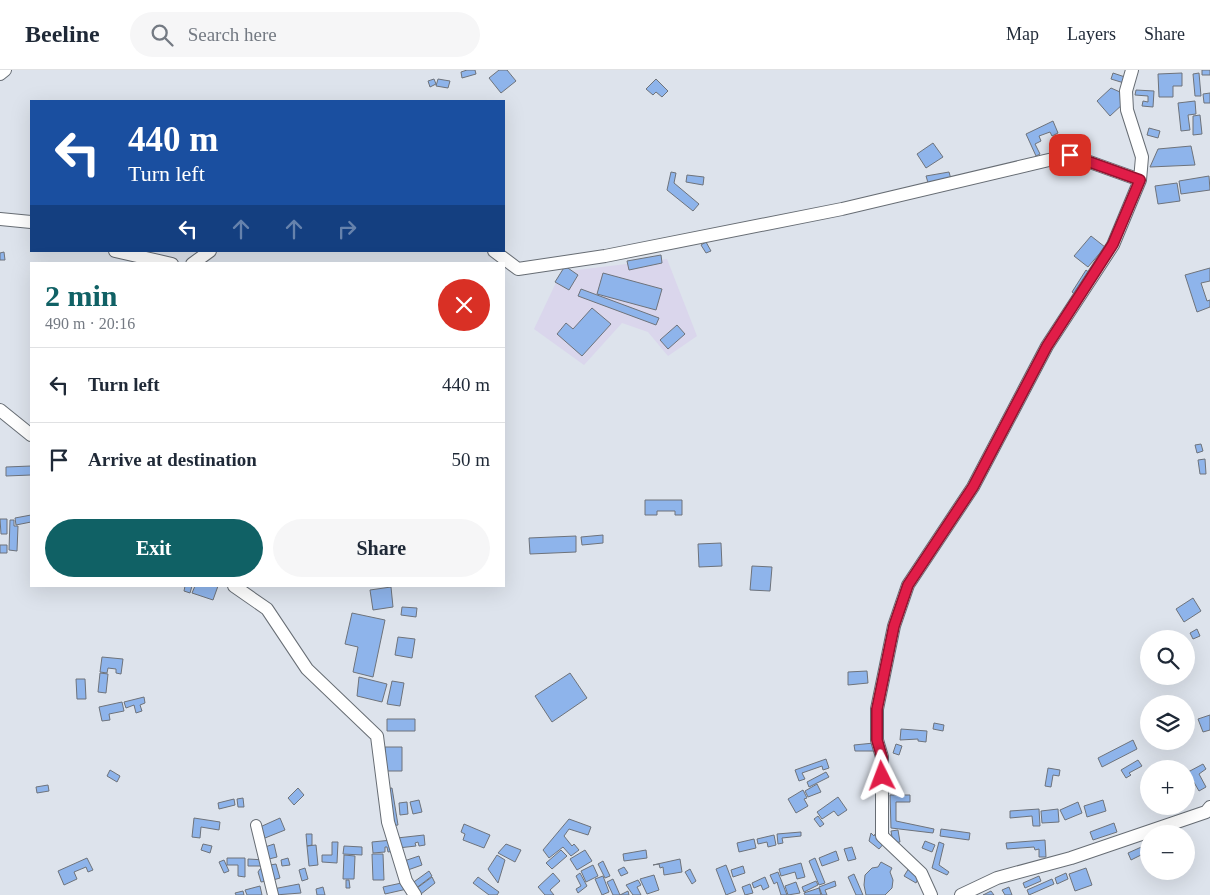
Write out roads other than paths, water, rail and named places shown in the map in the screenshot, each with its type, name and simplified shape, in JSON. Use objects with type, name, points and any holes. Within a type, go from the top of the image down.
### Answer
[{"type":"street","points":[[0,74],[5,70]]},
{"type":"street","points":[[931,895],[921,873],[882,836],[882,757],[877,740],[877,709],[894,626],[908,585],[973,487],[1047,346],[1113,244],[1140,180],[1142,157],[1132,130],[1126,90],[1132,70]]},
{"type":"street","points":[[495,252],[518,269],[605,256],[842,209],[1070,155],[1140,180]]},
{"type":"street","points":[[0,219],[30,222]]},
{"type":"street","points":[[119,252],[163,262]]},
{"type":"street","points":[[195,262],[209,252]]},
{"type":"street","points":[[0,410],[30,435]]},
{"type":"street","points":[[236,587],[267,608],[307,669],[376,736],[388,822],[406,881],[415,895]]},
{"type":"street","points":[[961,895],[997,878],[1071,858],[1206,812],[1210,807]]},
{"type":"street","points":[[256,825],[273,895]]}]
